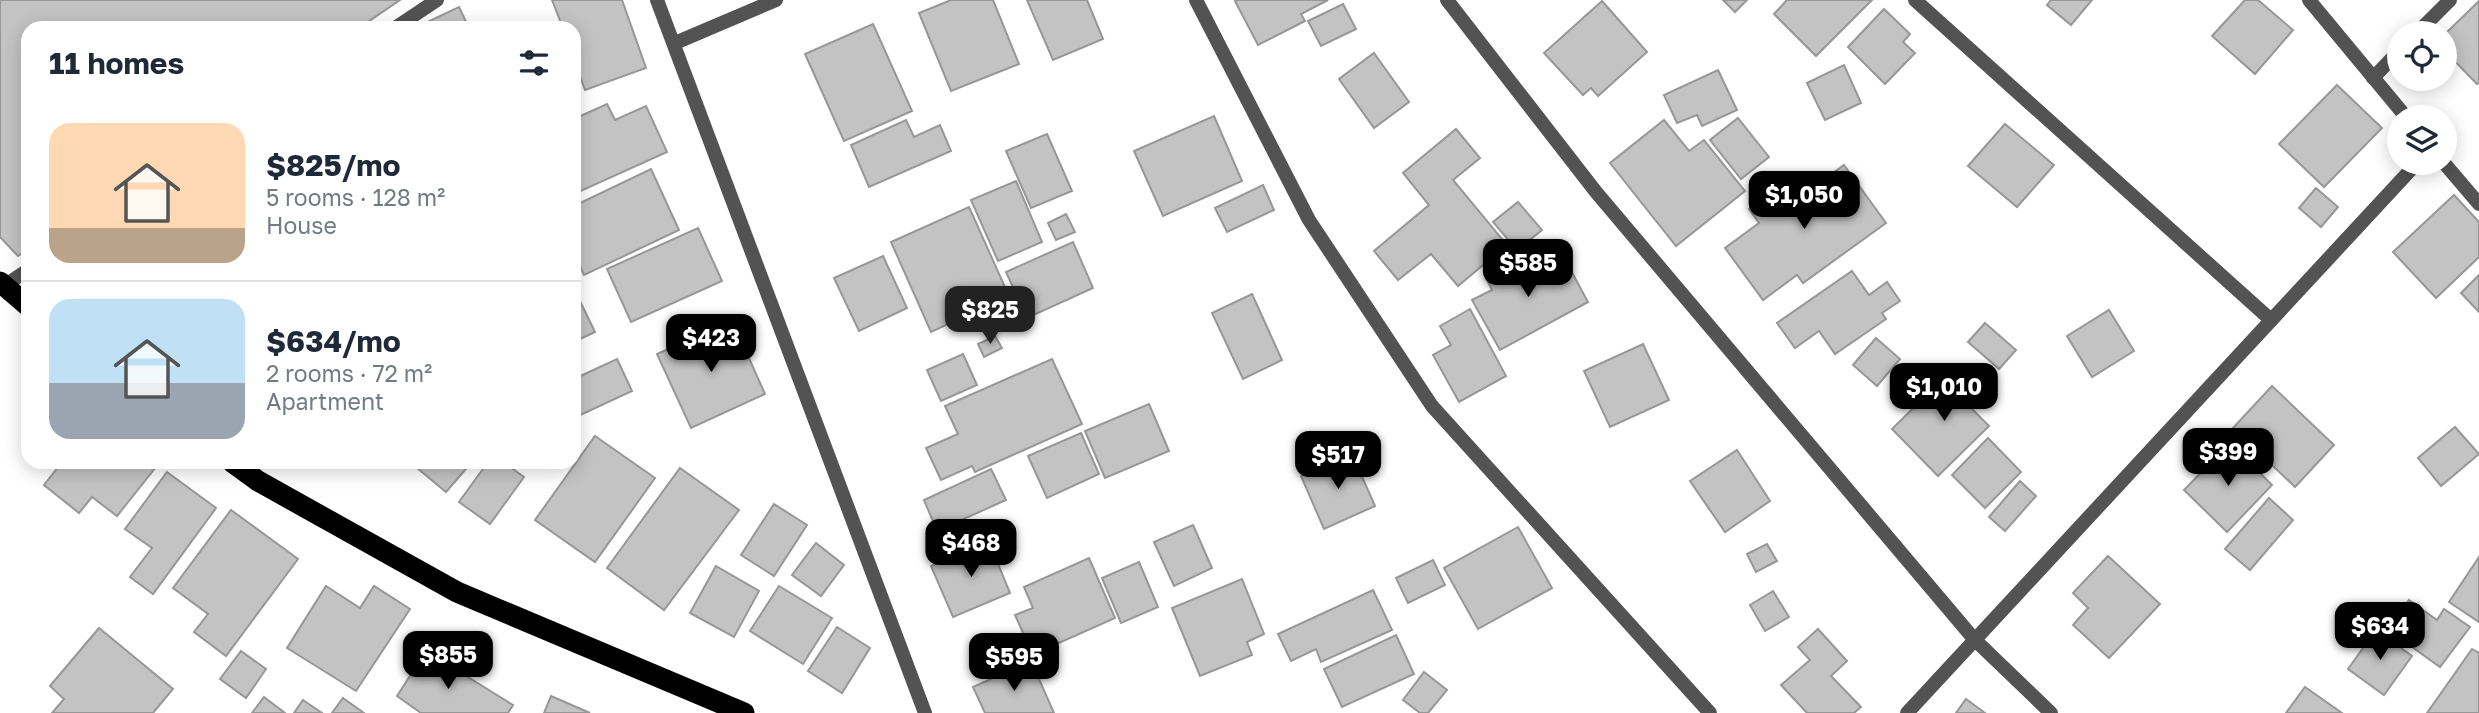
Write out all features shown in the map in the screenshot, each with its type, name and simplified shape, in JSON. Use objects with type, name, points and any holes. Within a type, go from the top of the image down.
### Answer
[{"type":"highway","points":[[2,284],[21,300]]},
{"type":"highway","points":[[242,469],[258,481],[457,592],[744,713]]},
{"type":"street","points":[[405,21],[437,0]]},
{"type":"street","points":[[657,0],[925,713]]},
{"type":"street","points":[[675,43],[776,0]]},
{"type":"street","points":[[1196,0],[1309,220],[1433,406],[1710,713]]},
{"type":"street","points":[[1447,0],[1596,192],[1974,639],[2051,713]]},
{"type":"street","points":[[1915,0],[2271,320]]},
{"type":"street","points":[[2309,0],[2396,105]]},
{"type":"street","points":[[2429,21],[2450,0]]},
{"type":"street","points":[[2373,78],[2387,63]]},
{"type":"street","points":[[1907,713],[2406,175]]},
{"type":"street","points":[[2454,175],[2479,204]]},
{"type":"street","points":[[2,284],[21,274]]},
{"type":"building","points":[[0,0],[400,0],[369,21],[21,21],[21,254],[18,256],[0,237]]},
{"type":"building","points":[[552,0],[622,0],[646,68],[585,90],[581,79],[581,21],[560,21]]},
{"type":"building","points":[[951,0],[993,0],[1019,64],[951,91],[919,13]]},
{"type":"building","points":[[1027,0],[1087,0],[1103,39],[1053,60]]},
{"type":"building","points":[[1328,0],[1301,14],[1305,21],[1258,45],[1235,1]]},
{"type":"building","points":[[1723,0],[1747,0],[1735,12]]},
{"type":"building","points":[[1787,0],[1872,0],[1816,56],[1774,14]]},
{"type":"building","points":[[2051,0],[2092,0],[2071,25],[2047,5]]},
{"type":"building","points":[[2245,0],[2258,0],[2293,30],[2255,74],[2212,36]]},
{"type":"building","points":[[1602,1],[1647,52],[1598,96],[1591,88],[1583,95],[1544,53]]},
{"type":"building","points":[[2479,1],[2477,84],[2457,63],[2457,22]]},
{"type":"building","points":[[1343,4],[1356,29],[1321,46],[1308,21]]},
{"type":"building","points":[[459,7],[466,21],[429,21]]},
{"type":"building","points":[[1884,9],[1910,34],[1903,42],[1915,53],[1885,84],[1848,47]]},
{"type":"building","points":[[873,24],[912,111],[844,141],[805,54]]},
{"type":"building","points":[[1374,53],[1409,102],[1374,128],[1339,79]]},
{"type":"building","points":[[1844,65],[1861,103],[1825,120],[1807,83]]},
{"type":"building","points":[[1718,70],[1737,110],[1702,126],[1697,115],[1677,123],[1664,95]]},
{"type":"building","points":[[2337,85],[2382,128],[2324,187],[2279,144]]},
{"type":"building","points":[[607,104],[615,120],[646,106],[667,152],[581,191],[581,116]]},
{"type":"building","points":[[1214,116],[1242,181],[1163,216],[1134,151]]},
{"type":"building","points":[[1738,118],[1769,157],[1741,179],[1710,140]]},
{"type":"building","points":[[906,120],[914,137],[940,125],[951,151],[869,187],[851,145]]},
{"type":"building","points":[[1664,120],[1689,151],[1704,140],[1745,191],[1676,246],[1610,163]]},
{"type":"building","points":[[2005,124],[2054,165],[2017,207],[1968,166]]},
{"type":"building","points":[[1456,129],[1480,158],[1453,180],[1507,245],[1458,286],[1431,254],[1398,280],[1374,251],[1429,205],[1403,173]]},
{"type":"building","points":[[1047,134],[1072,191],[1031,208],[1006,151]]},
{"type":"building","points":[[1844,165],[1886,223],[1803,283],[1797,275],[1763,300],[1725,248],[1759,223],[1749,209],[1795,175],[1807,192]]},
{"type":"building","points":[[651,169],[679,230],[584,275],[581,269],[581,203]]},
{"type":"building","points":[[1016,181],[1042,242],[998,261],[971,200]]},
{"type":"building","points":[[1263,185],[1274,210],[1227,232],[1215,208]]},
{"type":"building","points":[[2316,188],[2338,207],[2321,227],[2299,208]]},
{"type":"building","points":[[2454,195],[2479,222],[2479,257],[2436,298],[2393,252]]},
{"type":"building","points":[[1518,202],[1542,230],[1517,250],[1493,222]]},
{"type":"building","points":[[969,207],[1009,296],[931,332],[891,242]]},
{"type":"building","points":[[1066,214],[1075,232],[1056,240],[1048,223]]},
{"type":"building","points":[[698,228],[722,281],[631,322],[607,269]]},
{"type":"building","points":[[1073,242],[1093,288],[1027,318],[1006,272]]},
{"type":"building","points":[[1561,252],[1588,302],[1500,350],[1472,300],[1492,290],[1486,278],[1514,262],[1520,274]]},
{"type":"building","points":[[883,256],[907,308],[859,331],[834,278]]},
{"type":"building","points":[[1852,271],[1869,295],[1887,282],[1900,301],[1882,313],[1886,319],[1835,354],[1819,331],[1795,348],[1777,323]]},
{"type":"building","points":[[2479,275],[2479,312],[2461,293]]},
{"type":"building","points":[[1252,294],[1282,360],[1243,379],[1212,313]]},
{"type":"building","points":[[581,303],[595,332],[581,339]]},
{"type":"building","points":[[1470,309],[1506,376],[1459,402],[1433,355],[1451,345],[1440,326]]},
{"type":"building","points":[[2109,310],[2134,351],[2092,377],[2067,336]]},
{"type":"building","points":[[732,320],[765,394],[691,428],[657,354]]},
{"type":"building","points":[[1985,323],[2016,350],[1999,369],[1968,342]]},
{"type":"building","points":[[995,336],[1002,348],[984,357],[978,344]]},
{"type":"building","points":[[1876,338],[1900,359],[1877,386],[1853,365]]},
{"type":"building","points":[[1643,344],[1669,400],[1610,427],[1584,371]]},
{"type":"building","points":[[963,354],[977,385],[941,401],[927,370]]},
{"type":"building","points":[[617,359],[632,391],[581,415],[581,376]]},
{"type":"building","points":[[1052,359],[1082,424],[975,472],[972,466],[941,480],[926,448],[958,434],[945,406]]},
{"type":"building","points":[[1968,372],[1988,393],[1972,409],[1989,426],[1938,476],[1892,429],[1943,379],[1952,389]]},
{"type":"building","points":[[2272,386],[2334,445],[2295,487],[2233,428]]},
{"type":"building","points":[[1149,404],[1169,451],[1105,478],[1085,431]]},
{"type":"building","points":[[2455,427],[2479,454],[2441,486],[2418,458]]},
{"type":"building","points":[[1081,433],[1099,474],[1047,498],[1028,456]]},
{"type":"building","points":[[595,436],[655,478],[595,562],[535,520],[571,469],[581,469],[581,456]]},
{"type":"building","points":[[1988,438],[2021,472],[1985,508],[1952,475]]},
{"type":"building","points":[[2230,443],[2272,485],[2227,532],[2184,490]]},
{"type":"building","points":[[1737,450],[1770,501],[1725,532],[1690,481]]},
{"type":"building","points":[[1352,454],[1375,506],[1324,529],[1301,476]]},
{"type":"building","points":[[680,468],[739,510],[664,610],[607,568]]},
{"type":"building","points":[[57,469],[154,469],[117,516],[92,497],[79,513],[44,485]]},
{"type":"building","points":[[418,469],[466,469],[446,492]]},
{"type":"building","points":[[483,469],[513,469],[524,477],[490,524],[459,502]]},
{"type":"building","points":[[991,469],[1006,500],[937,531],[924,500]]},
{"type":"building","points":[[167,472],[216,508],[153,594],[130,577],[152,548],[125,529]]},
{"type":"building","points":[[2020,481],[2036,496],[2005,531],[1989,517]]},
{"type":"building","points":[[2269,498],[2293,520],[2250,570],[2225,549]]},
{"type":"building","points":[[774,504],[807,525],[774,576],[741,555]]},
{"type":"building","points":[[231,510],[298,559],[226,656],[194,632],[208,614],[173,588]]},
{"type":"building","points":[[1193,525],[1212,568],[1174,586],[1154,542]]},
{"type":"building","points":[[1518,527],[1552,588],[1478,629],[1444,568]]},
{"type":"building","points":[[989,542],[1010,593],[953,617],[931,566]]},
{"type":"building","points":[[816,543],[844,565],[821,596],[792,575]]},
{"type":"building","points":[[1767,544],[1777,561],[1756,572],[1747,554]]},
{"type":"building","points":[[2108,556],[2160,604],[2109,658],[2073,625],[2088,608],[2073,593]]},
{"type":"building","points":[[2479,557],[2479,622],[2449,602]]},
{"type":"building","points":[[1089,558],[1115,618],[1050,647],[1047,639],[1029,646],[1015,615],[1033,608],[1024,587]]},
{"type":"building","points":[[1433,560],[1445,585],[1408,603],[1396,578]]},
{"type":"building","points":[[1139,562],[1158,607],[1121,623],[1102,578]]},
{"type":"building","points":[[716,566],[759,591],[734,637],[690,613]]},
{"type":"building","points":[[1242,579],[1264,634],[1247,642],[1252,655],[1200,676],[1172,608]]},
{"type":"building","points":[[326,586],[360,608],[374,586],[410,609],[356,691],[287,648]]},
{"type":"building","points":[[779,586],[832,618],[803,664],[750,631]]},
{"type":"building","points":[[1373,590],[1392,630],[1321,662],[1316,649],[1291,661],[1278,634]]},
{"type":"building","points":[[1773,591],[1789,617],[1765,631],[1750,605]]},
{"type":"building","points":[[2409,600],[2437,620],[2444,609],[2470,627],[2440,667],[2387,629]]},
{"type":"building","points":[[837,627],[870,648],[842,693],[808,671]]},
{"type":"building","points":[[99,628],[173,689],[153,713],[52,713],[64,699],[50,686]]},
{"type":"building","points":[[1818,629],[1847,661],[1831,676],[1861,707],[1854,713],[1807,713],[1781,685],[1810,660],[1798,647]]},
{"type":"building","points":[[2376,630],[2412,656],[2384,695],[2348,669]]},
{"type":"building","points":[[1396,635],[1414,674],[1342,707],[1324,669]]},
{"type":"building","points":[[2472,649],[2479,653],[2479,713],[2427,713]]},
{"type":"building","points":[[241,651],[266,669],[246,698],[220,679]]},
{"type":"building","points":[[426,651],[513,705],[508,713],[421,713],[397,696]]},
{"type":"building","points":[[1031,661],[1054,713],[985,713],[973,687]]},
{"type":"building","points":[[1424,672],[1447,690],[1428,713],[1420,713],[1403,700]]},
{"type":"building","points":[[2305,687],[2342,713],[2286,713]]},
{"type":"building","points":[[551,696],[590,713],[544,713]]},
{"type":"building","points":[[264,697],[285,713],[252,713]]},
{"type":"building","points":[[343,698],[364,713],[332,713]]},
{"type":"building","points":[[1966,699],[1985,713],[1956,713]]},
{"type":"building","points":[[303,700],[322,713],[294,713]]}]
